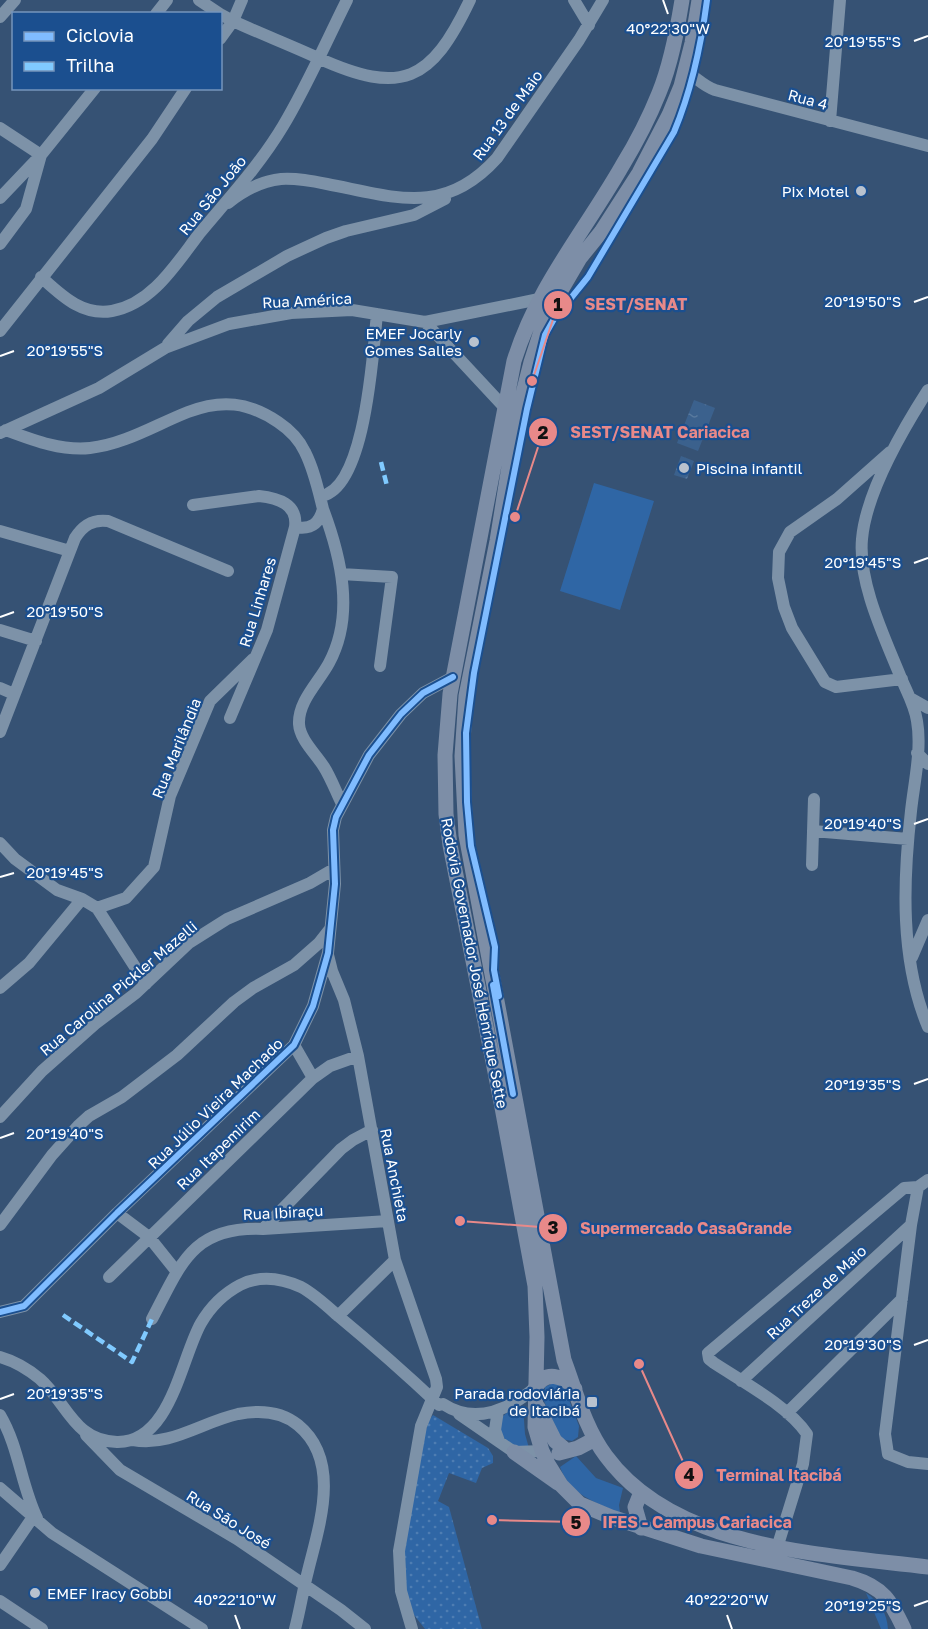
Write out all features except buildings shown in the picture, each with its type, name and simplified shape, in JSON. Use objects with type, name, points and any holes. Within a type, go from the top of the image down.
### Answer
[{"type":"main road","points":[[682,0],[675,56],[685,71]]},
{"type":"main road","name":"Rodovia Governador José Henrique Sette","points":[[699,0],[685,71],[669,114],[639,173],[601,231],[580,258],[546,316],[537,339],[517,417],[497,541],[466,696],[462,746],[466,836],[564,1360],[595,1439],[613,1466],[641,1492],[664,1507],[704,1526],[777,1548],[928,1567]]},
{"type":"main road","name":"Rodovia Governador José Henrique Sette","points":[[561,1485],[542,1451],[535,1427],[537,1337],[535,1286],[448,835],[445,755],[453,677],[514,362],[539,299],[562,258],[613,182],[636,142],[659,94],[679,18]]},
{"type":"main road","points":[[567,1451],[552,1437],[535,1394],[546,1376],[553,1375],[565,1380],[575,1389]]},
{"type":"main road","points":[[542,1451],[553,1454],[567,1451],[595,1439]]},
{"type":"main road","points":[[514,1452],[561,1485],[580,1504],[641,1528],[732,1554],[862,1581],[883,1593],[896,1611],[904,1629]]},
{"type":"main road","points":[[641,1492],[635,1507],[641,1528]]},
{"type":"street","points":[[0,17],[15,0]]},
{"type":"street","points":[[199,0],[217,12]]},
{"type":"street","points":[[222,36],[233,21],[242,0]]},
{"type":"street","name":"Rua São João","points":[[41,278],[68,300],[87,310],[110,311],[131,305],[163,280],[210,221],[228,203],[284,125],[346,0]]},
{"type":"street","points":[[222,15],[341,69],[370,78],[395,79],[421,69],[443,49],[456,30],[470,0]]},
{"type":"street","points":[[573,0],[589,25]]},
{"type":"street","points":[[830,121],[840,0]]},
{"type":"street","name":"Rua 13 de Maio","points":[[228,203],[240,193],[251,188],[282,179],[422,199],[438,197],[465,186],[487,170],[497,159],[589,25],[600,2]]},
{"type":"street","name":"Rua 4","points":[[685,71],[694,75],[704,87],[928,146]]},
{"type":"street","points":[[0,198],[5,185],[41,155],[93,90]]},
{"type":"street","points":[[0,331],[152,139],[185,90]]},
{"type":"street","points":[[0,128],[41,155]]},
{"type":"street","points":[[0,244],[26,209],[41,155]]},
{"type":"street","points":[[165,348],[198,311],[287,256],[346,231],[414,215],[465,186]]},
{"type":"street","name":"Rua América","points":[[3,431],[99,388],[165,348],[229,324],[260,317],[312,311],[352,310],[425,322],[539,299]]},
{"type":"street","points":[[193,505],[246,496],[269,497],[288,504],[294,513],[295,527],[308,528],[315,525],[321,502],[343,479],[355,455],[371,370],[376,314]]},
{"type":"street","points":[[425,322],[505,408]]},
{"type":"street","points":[[928,390],[896,445],[872,498],[861,552],[869,592],[917,720],[917,753],[905,896],[911,960],[920,1006],[928,1027]]},
{"type":"street","points":[[3,431],[50,445],[91,448],[119,442],[201,408],[226,404],[245,406],[265,412],[289,429],[298,440],[311,465],[334,541],[343,584],[341,630],[338,642],[330,662],[306,699],[299,721],[304,739],[324,768],[342,804]]},
{"type":"street","points":[[896,445],[837,499],[800,524],[785,539],[779,552],[778,572],[786,614],[795,635],[825,681],[832,686],[841,687],[902,679]]},
{"type":"street","points":[[0,732],[75,538],[84,526],[93,521],[102,520],[228,570]]},
{"type":"street","name":"Rua Linhares","points":[[230,718],[267,630],[295,527]]},
{"type":"street","points":[[0,531],[70,551]]},
{"type":"street","points":[[341,574],[392,577],[380,666]]},
{"type":"street","points":[[0,630],[36,641]]},
{"type":"street","name":"Rua Marilândia","points":[[97,908],[126,898],[154,867],[170,796],[210,701],[256,656]]},
{"type":"street","name":"Rua Júlio Vieira Machado","points":[[0,1312],[24,1306],[117,1213],[294,1044],[313,1006],[328,953],[334,884],[333,830],[336,817],[369,755],[401,714],[423,693],[453,677]]},
{"type":"street","points":[[0,687],[14,694]]},
{"type":"street","points":[[909,697],[928,708]]},
{"type":"street","points":[[917,753],[928,764]]},
{"type":"street","points":[[812,865],[814,799]]},
{"type":"street","points":[[813,831],[908,839]]},
{"type":"street","points":[[0,843],[15,859],[43,881],[97,908],[146,984]]},
{"type":"street","name":"Rua Carolina Pickler Mazelli","points":[[0,1117],[42,1071],[146,984],[189,943],[221,922],[310,883],[334,869]]},
{"type":"street","points":[[0,988],[29,963],[82,899]]},
{"type":"street","points":[[911,960],[928,920]]},
{"type":"street","points":[[0,1225],[52,1155],[89,1116],[122,1097],[177,1055],[234,1002],[253,988],[294,965],[319,943],[330,929]]},
{"type":"street","name":"Rua Anchieta","points":[[328,953],[332,971],[344,1000],[358,1056],[395,1260],[437,1387],[438,1401],[421,1426],[399,1551],[401,1591],[412,1629]]},
{"type":"street","points":[[294,1044],[314,1078]]},
{"type":"street","name":"Rua Itapemirim","points":[[109,1277],[314,1078],[330,1066],[358,1056]]},
{"type":"street","points":[[263,1229],[341,1149],[372,1130]]},
{"type":"street","points":[[923,1183],[911,1225],[885,1434],[888,1454],[908,1462],[928,1464]]},
{"type":"street","points":[[777,1548],[803,1464],[807,1434],[788,1413],[714,1363],[709,1359],[708,1353],[904,1188],[923,1183]]},
{"type":"street","points":[[117,1213],[149,1237],[177,1272]]},
{"type":"street","name":"Rua Ibiraçu","points":[[152,1319],[187,1256],[214,1236],[232,1229],[388,1221]]},
{"type":"street","name":"Rua Treze de Maio","points":[[741,1381],[911,1225]]},
{"type":"street","points":[[338,1316],[395,1260]]},
{"type":"street","points":[[133,1440],[158,1420],[168,1404],[202,1322],[216,1303],[233,1289],[254,1280],[284,1281],[310,1293],[438,1401],[514,1452],[542,1451]]},
{"type":"street","points":[[788,1413],[902,1299]]},
{"type":"street","name":"Rua São José","points":[[0,1357],[11,1360],[39,1378],[82,1430],[120,1470],[237,1539],[365,1629]]},
{"type":"street","points":[[438,1401],[454,1410],[472,1414],[498,1410],[535,1394]]},
{"type":"street","points":[[498,1410],[495,1430],[499,1441]]},
{"type":"street","points":[[82,1430],[108,1441],[143,1442],[168,1438],[227,1418],[248,1413],[269,1412],[285,1416],[307,1433],[320,1458],[324,1484],[323,1509],[295,1629]]},
{"type":"street","points":[[0,1415],[10,1435],[36,1520]]},
{"type":"street","points":[[0,1488],[36,1520],[202,1629]]},
{"type":"street","points":[[0,1565],[36,1520]]},
{"type":"street","points":[[0,1601],[42,1629]]},
{"type":"street","points":[[896,1611],[897,1629]]},
{"type":"shaded area","points":[[594,483],[654,501],[620,610],[560,591]]},
{"type":"shaded area","points":[[555,1382],[565,1389],[579,1426],[578,1437],[572,1441],[561,1439],[543,1399],[545,1387]]},
{"type":"shaded area","points":[[523,1406],[525,1434],[529,1448],[507,1445],[498,1425],[505,1414]]},
{"type":"shaded area","points":[[433,1415],[488,1448],[493,1456],[493,1463],[482,1468],[476,1483],[449,1473],[438,1501],[449,1507],[482,1629],[425,1629],[414,1615],[407,1599],[401,1565],[423,1439]]},
{"type":"shaded area","points":[[576,1456],[596,1478],[623,1488],[619,1505],[620,1513],[584,1496],[570,1484],[560,1467]]},
{"type":"shaded area","points":[[866,1593],[882,1608],[888,1629],[881,1629]]},
{"type":"water","points":[[694,400],[715,408],[698,451],[677,443]]},
{"type":"water","name":"Piscina infantil","points":[[681,456],[694,461],[687,479],[674,475]]},
{"type":"marked path","points":[[381,462],[387,486]]},
{"type":"marked path","points":[[63,1315],[132,1362],[152,1319]]},
{"type":"cycle path","points":[[499,996],[494,970],[495,947],[471,846],[467,802],[466,733],[474,673],[527,409],[545,335],[554,319],[588,277],[674,132],[695,67],[707,0]]},
{"type":"cycle path","points":[[0,1312],[24,1306],[117,1213],[294,1045],[313,1006],[328,953],[335,884],[333,830],[336,817],[369,755],[401,714],[423,693],[453,677]]},
{"type":"cycle path","points":[[493,985],[513,1094]]},
{"type":"place","name":"Pix Motel","points":[[861,191]]},
{"type":"place","name":"EMEF Jocarly Gomes Salles","points":[[474,342]]},
{"type":"place","name":"SEST/SENAT","points":[[532,381]]},
{"type":"place","name":"Piscina infantil","points":[[684,468]]},
{"type":"place","name":"SEST/SENAT Cariacica","points":[[515,517]]},
{"type":"place","name":"Supermercado CasaGrande","points":[[460,1221]]},
{"type":"place","name":"Terminal Itacibá","points":[[639,1364]]},
{"type":"place","name":"Parada rodoviária de Itacibá","points":[[592,1402]]},
{"type":"place","name":"IFES - Campus Cariacica","points":[[492,1520]]},
{"type":"place","name":"EMEF Iracy Gobbi","points":[[35,1593]]}]
